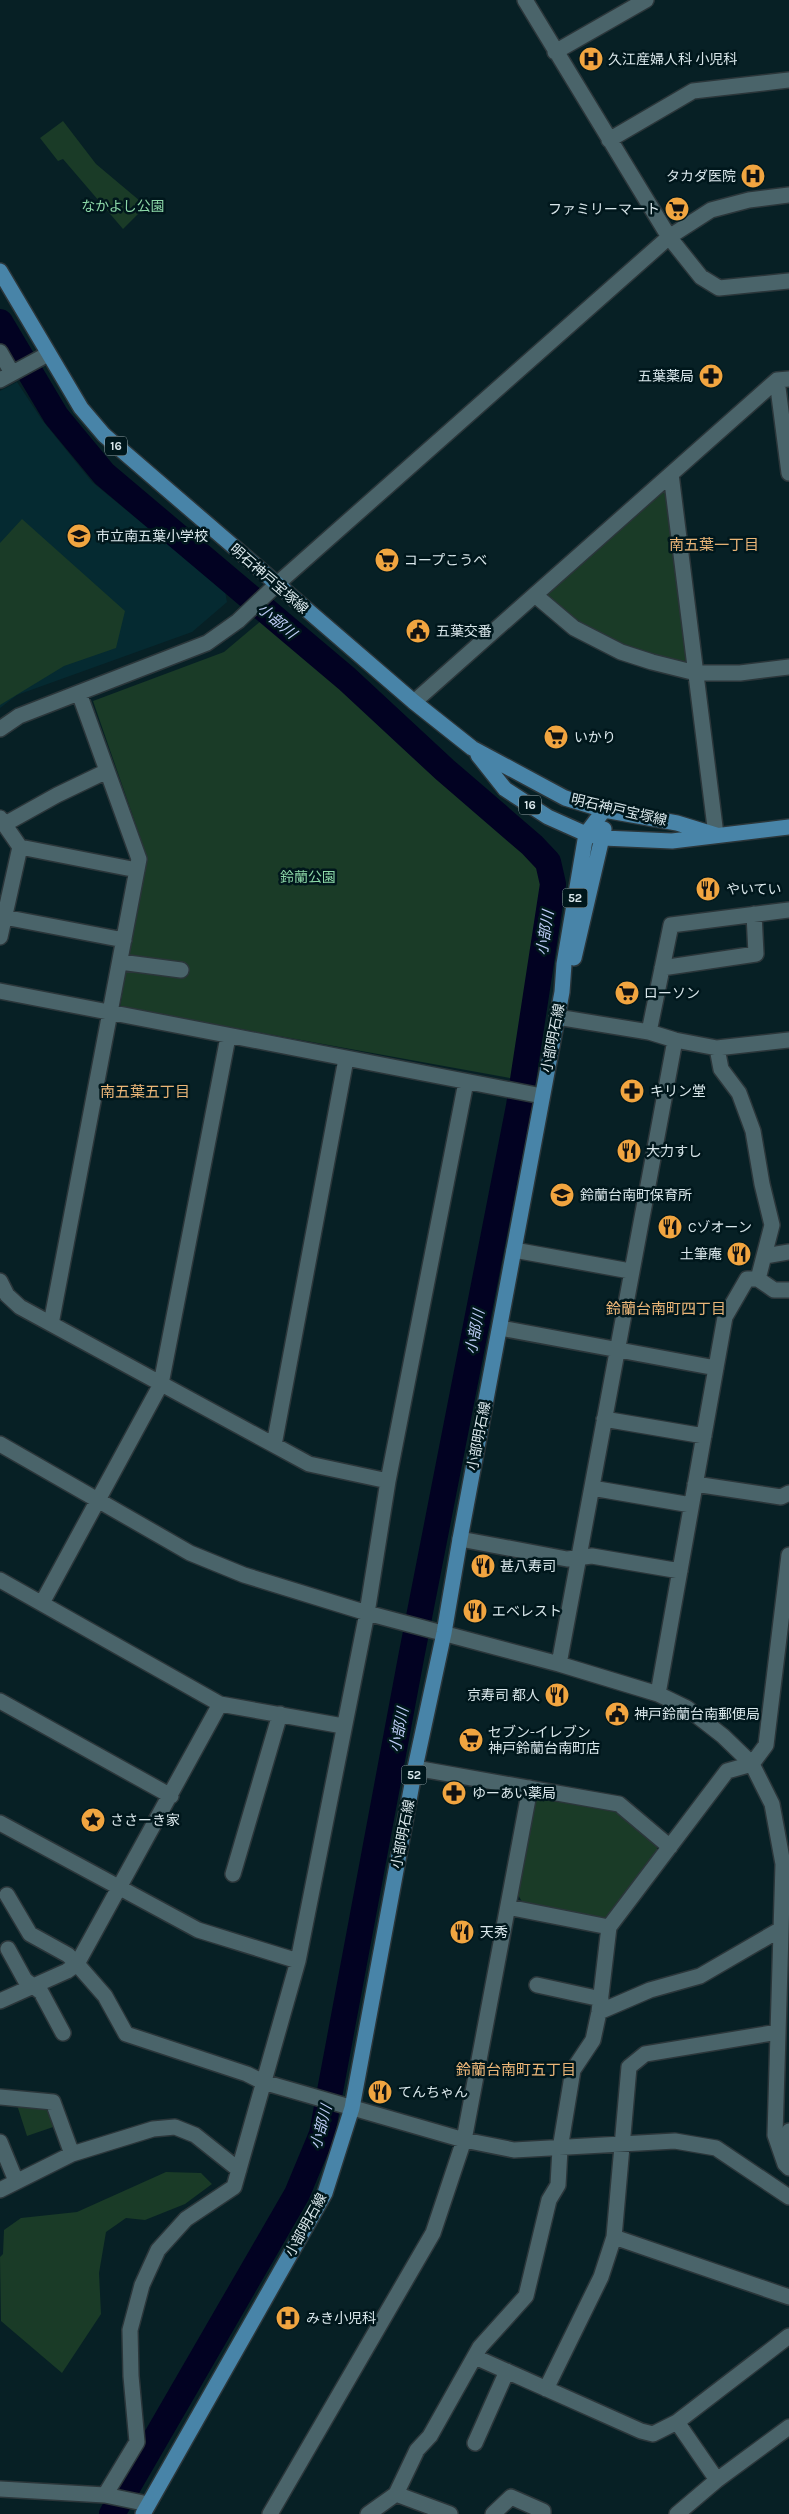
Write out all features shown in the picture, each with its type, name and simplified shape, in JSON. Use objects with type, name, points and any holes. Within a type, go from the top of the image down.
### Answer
[{"type":"main road","name":"明石神戸宝塚線","points":[[0,271],[43,357],[104,435],[272,589],[472,748],[565,798],[604,810],[676,823],[716,835]]},
{"type":"main road","name":"明石神戸宝塚線","points":[[472,748],[505,789],[548,817],[586,834],[603,838],[672,841],[789,827]]},
{"type":"main road","name":"小部明石線","points":[[146,2509],[325,2193],[444,1634],[514,1250],[538,1095],[562,992],[564,964],[586,834],[604,810]]},
{"type":"main road","name":"小部明石線","points":[[562,992],[572,967],[603,838],[604,810]]},
{"type":"street","points":[[525,0],[669,237],[701,278],[719,288],[789,281]]},
{"type":"street","points":[[555,52],[646,0]]},
{"type":"street","points":[[609,140],[693,92],[789,80]]},
{"type":"street","points":[[0,730],[19,716],[208,643],[238,621],[669,237],[711,210],[749,200],[789,195]]},
{"type":"street","points":[[0,352],[6,376],[43,357]]},
{"type":"street","points":[[783,379],[789,473]]},
{"type":"street","points":[[414,702],[671,474],[783,379]]},
{"type":"street","points":[[671,474],[716,835]]},
{"type":"street","points":[[535,595],[574,628],[621,652],[652,662],[696,673],[740,673],[789,667]]},
{"type":"street","points":[[50,1324],[139,859],[79,693]]},
{"type":"street","points":[[108,771],[2,821],[20,847],[137,870]]},
{"type":"street","points":[[0,937],[20,847]]},
{"type":"street","points":[[649,1032],[670,925],[789,910]]},
{"type":"street","points":[[662,968],[756,954],[754,914]]},
{"type":"street","points":[[4,917],[124,940]]},
{"type":"street","points":[[120,962],[181,970]]},
{"type":"street","points":[[0,991],[228,1037],[538,1095]]},
{"type":"street","points":[[557,1017],[649,1032],[674,1040],[717,1048],[789,1040]]},
{"type":"street","points":[[42,1603],[161,1384],[228,1037]]},
{"type":"street","points":[[559,1664],[674,1040]]},
{"type":"street","points":[[717,1048],[721,1069],[738,1093],[753,1131],[762,1184],[772,1225],[758,1279]]},
{"type":"street","points":[[274,1445],[346,1059]]},
{"type":"street","points":[[106,2495],[137,2442],[131,2376],[130,2330],[142,2285],[158,2250],[186,2218],[234,2187],[298,1961],[343,1726],[367,1613],[388,1481],[466,1082]]},
{"type":"street","points":[[514,1250],[630,1271]]},
{"type":"street","points":[[765,1256],[789,1252]]},
{"type":"street","points":[[658,1694],[725,1317],[746,1279],[758,1279],[774,1290],[789,1290]]},
{"type":"street","points":[[0,1281],[7,1295],[20,1307],[309,1464],[388,1481]]},
{"type":"street","points":[[500,1328],[716,1368]]},
{"type":"street","points":[[604,1419],[704,1436]]},
{"type":"street","points":[[0,1444],[190,1553],[244,1575],[367,1613],[559,1664],[658,1694],[687,1708],[723,1736],[752,1764],[772,1804],[786,1865],[781,1929],[775,2135],[787,2166]]},
{"type":"street","points":[[695,1484],[781,1497],[789,1493]]},
{"type":"street","points":[[592,1488],[691,1505]]},
{"type":"street","points":[[460,1539],[566,1558],[592,1556],[680,1571]]},
{"type":"street","points":[[368,2514],[396,2494],[417,2450],[430,2436],[454,2389],[475,2358],[480,2347],[526,2296],[548,2200],[558,2185],[560,2149],[573,2070],[592,2040],[600,2005],[609,1927],[728,1771],[752,1764],[766,1745],[789,1555]]},
{"type":"street","points":[[0,1580],[220,1704],[343,1726]]},
{"type":"street","points":[[0,1701],[171,1796]]},
{"type":"street","points":[[0,2001],[67,1971],[77,1964],[121,1888],[220,1704]]},
{"type":"street","points":[[233,1874],[280,1714]]},
{"type":"street","points":[[415,1768],[619,1804],[670,1846]]},
{"type":"street","points":[[270,2514],[433,2233],[464,2140],[530,1788]]},
{"type":"street","points":[[0,1823],[198,1930],[298,1961]]},
{"type":"street","points":[[7,1896],[30,1934],[68,1955],[105,1996],[126,2034],[247,2074],[263,2082],[313,2097],[464,2140],[514,2150],[560,2149],[675,2141],[716,2148],[789,2197]]},
{"type":"street","points":[[508,1907],[609,1927]]},
{"type":"street","points":[[537,1986],[600,2005],[700,1976],[781,1929]]},
{"type":"street","points":[[8,1949],[25,1980],[41,1992],[63,2033]]},
{"type":"street","points":[[546,2389],[601,2277],[614,2237],[629,2067],[645,2054],[778,2032]]},
{"type":"street","points":[[0,2096],[53,2102],[72,2154]]},
{"type":"street","points":[[0,2190],[72,2154],[153,2129],[175,2127],[196,2135],[239,2170]]},
{"type":"street","points":[[787,2166],[789,2131]]},
{"type":"street","points":[[0,2142],[16,2181]]},
{"type":"street","points":[[614,2237],[789,2297]]},
{"type":"street","points":[[475,2358],[641,2431],[653,2434],[676,2422],[789,2336]]},
{"type":"street","points":[[475,2443],[507,2371]]},
{"type":"street","points":[[676,2422],[717,2480]]},
{"type":"street","points":[[677,2514],[717,2480],[789,2428]]},
{"type":"street","points":[[0,2489],[106,2495],[132,2500],[146,2509]]},
{"type":"street","points":[[396,2494],[450,2514]]},
{"type":"street","points":[[493,2514],[511,2497],[543,2511],[543,2514]]},
{"type":"shaded area","name":"市立南五葉小学校","points":[[17,382],[42,420],[92,482],[225,591],[227,602],[192,632],[17,695],[0,708],[0,391]]},
{"type":"green space","name":"なかよし公園","points":[[63,121],[96,164],[146,206],[123,229],[63,159],[58,161],[40,138]]},
{"type":"green space","points":[[671,474],[696,673],[621,652],[535,595]]},
{"type":"green space","points":[[22,519],[125,611],[116,648],[64,666],[0,705],[0,543]]},
{"type":"green space","name":"鈴蘭公園","points":[[262,620],[342,684],[443,779],[528,849],[542,865],[546,886],[515,1079],[120,1007],[146,854],[93,701],[224,652]]},
{"type":"green space","points":[[543,1795],[620,1812],[655,1842],[658,1851],[610,1916],[600,1920],[525,1907],[517,1893],[536,1800]]},
{"type":"green space","points":[[17,2105],[42,2106],[50,2110],[56,2126],[27,2136]]},
{"type":"green space","points":[[166,2172],[201,2173],[212,2184],[185,2204],[145,2220],[126,2218],[106,2232],[99,2273],[101,2314],[62,2373],[1,2321],[0,2257],[3,2254],[4,2230],[21,2218],[77,2212]]},
{"type":"waterway","name":"小部川","points":[[0,322],[56,416],[104,474],[347,679],[445,770],[532,845],[548,862],[553,884],[519,1106],[411,1658],[322,2134],[297,2194],[112,2514]]},
{"type":"place","name":"久江産婦人科 小児科","points":[[591,59]]},
{"type":"place","name":"タカダ医院","points":[[753,176]]},
{"type":"place","name":"ファミリーマート","points":[[677,209]]},
{"type":"place","name":"五葉薬局","points":[[711,376]]},
{"type":"place","name":"市立南五葉小学校","points":[[79,536]]},
{"type":"place","name":"コープこうべ","points":[[387,560]]},
{"type":"place","name":"五葉交番","points":[[418,631]]},
{"type":"place","name":"いかり","points":[[556,737]]},
{"type":"place","name":"やいてい","points":[[708,889]]},
{"type":"place","name":"ローソン","points":[[627,993]]},
{"type":"place","name":"キリン堂","points":[[632,1091]]},
{"type":"place","name":"大力すし","points":[[629,1151]]},
{"type":"place","name":"鈴蘭台南町保育所","points":[[562,1195]]},
{"type":"place","name":"Cゾオーン","points":[[670,1227]]},
{"type":"place","name":"土筆庵","points":[[739,1254]]},
{"type":"place","name":"甚八寿司","points":[[483,1566]]},
{"type":"place","name":"エベレスト","points":[[475,1611]]},
{"type":"place","name":"京寿司 都人","points":[[557,1695]]},
{"type":"place","name":"神戸鈴蘭台南郵便局","points":[[617,1714]]},
{"type":"place","name":"セブン-イレブン 神戸鈴蘭台南町店","points":[[471,1740]]},
{"type":"place","name":"ゆーあい薬局","points":[[454,1793]]},
{"type":"place","name":"ささーき家","points":[[93,1820]]},
{"type":"place","name":"天秀","points":[[462,1932]]},
{"type":"place","name":"てんちゃん","points":[[380,2092]]},
{"type":"place","name":"みき小児科","points":[[288,2318]]},
{"type":"district","name":"南五葉一丁目","points":[[714,545]]},
{"type":"district","name":"南五葉五丁目","points":[[145,1092]]},
{"type":"district","name":"鈴蘭台南町四丁目","points":[[666,1309]]},
{"type":"district","name":"鈴蘭台南町五丁目","points":[[516,2070]]}]
